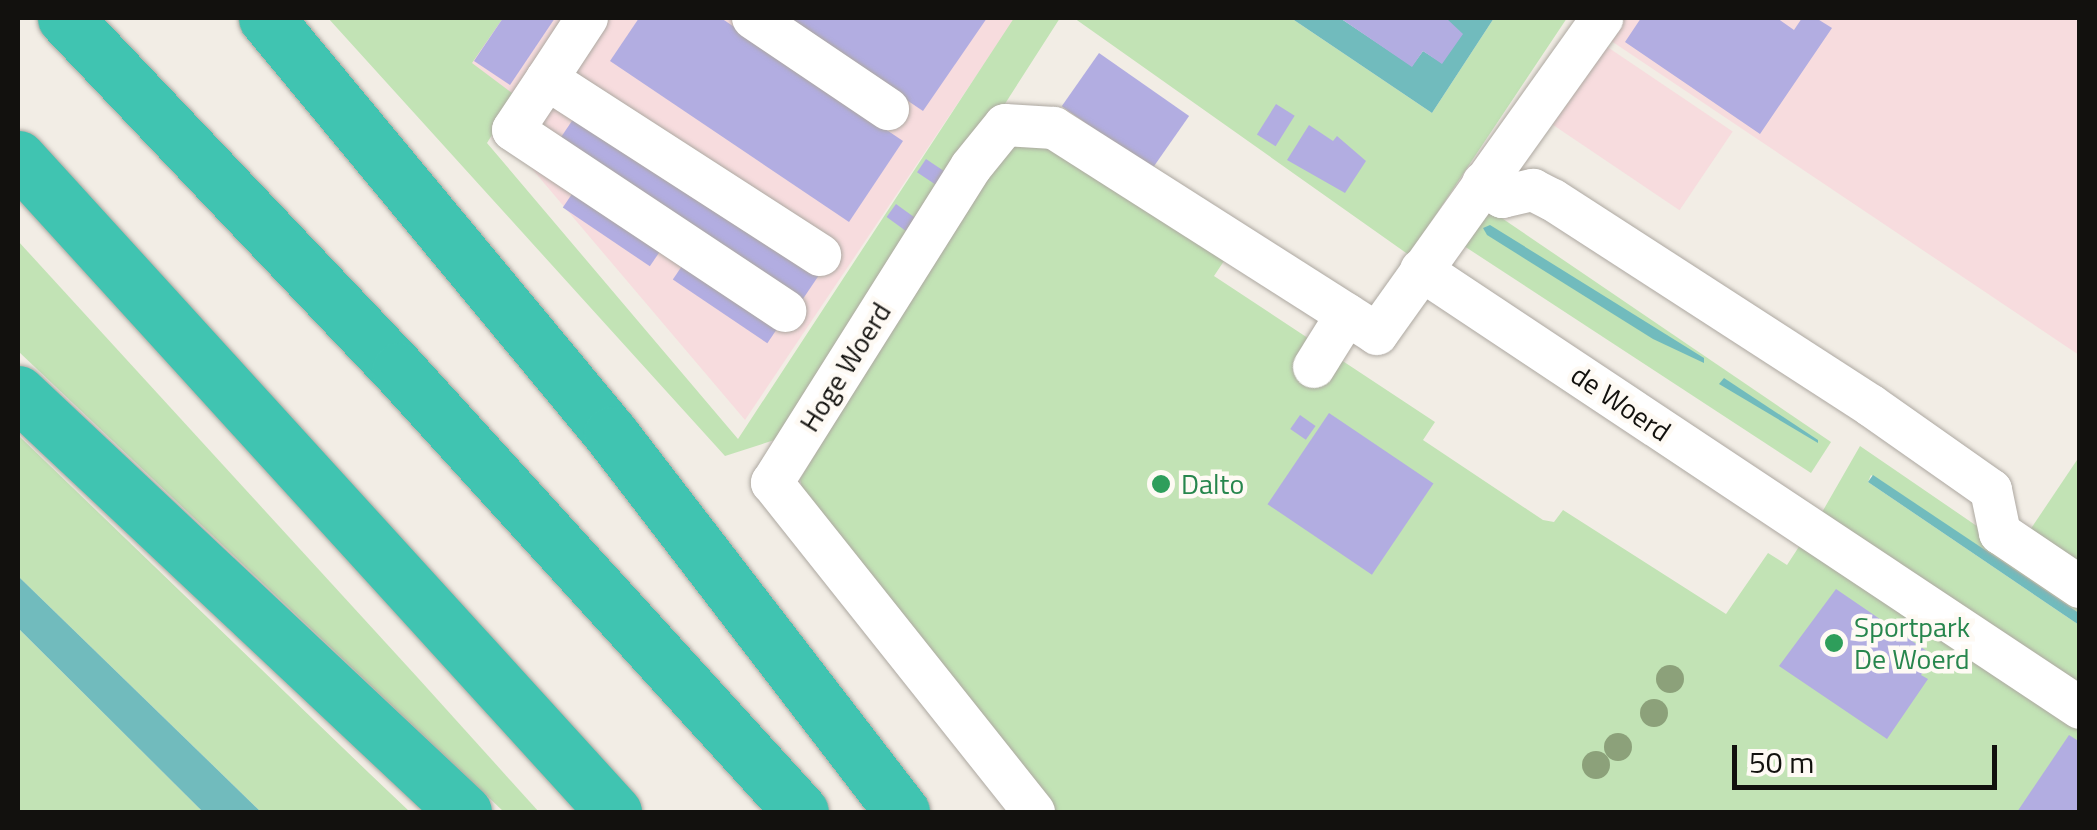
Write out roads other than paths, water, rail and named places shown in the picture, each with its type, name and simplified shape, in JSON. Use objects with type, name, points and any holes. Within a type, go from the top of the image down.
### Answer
[{"type":"highway","points":[[66,18],[399,370],[801,812]]},
{"type":"highway","points":[[266,18],[611,434],[902,812]]},
{"type":"highway","points":[[18,158],[614,812]]},
{"type":"highway","points":[[18,394],[464,812]]},
{"type":"street","points":[[587,18],[513,130],[785,311]]},
{"type":"street","points":[[753,18],[888,109]]},
{"type":"street","points":[[1314,368],[1348,314],[1377,334],[1602,18]]},
{"type":"street","points":[[547,79],[820,255]]},
{"type":"street","name":"Hoge Woerd","points":[[1034,812],[772,483],[971,167],[1005,125],[1054,128],[1240,242],[1348,314]]},
{"type":"street","points":[[1483,183],[1502,197],[1532,190],[1554,200],[1870,405],[1991,490],[2000,533],[2080,587]]},
{"type":"street","name":"de Woerd","points":[[1421,270],[2080,708]]},
{"type":"water","points":[[1291,18],[1340,18],[1412,66],[1423,51],[1442,63],[1446,18],[1494,18],[1432,113]]},
{"type":"water","points":[[1490,225],[1704,358],[1704,363],[1653,339],[1487,235],[1483,228]]},
{"type":"water","points":[[1724,378],[1818,440],[1818,443],[1719,384]]},
{"type":"water","points":[[1873,475],[2079,613],[2079,625],[1868,482]]},
{"type":"water","points":[[18,576],[261,812],[203,812],[18,628]]},
{"type":"place","name":"Dalto","points":[[1161,484]]},
{"type":"place","name":"Sportpark De Woerd","points":[[1834,643]]}]
